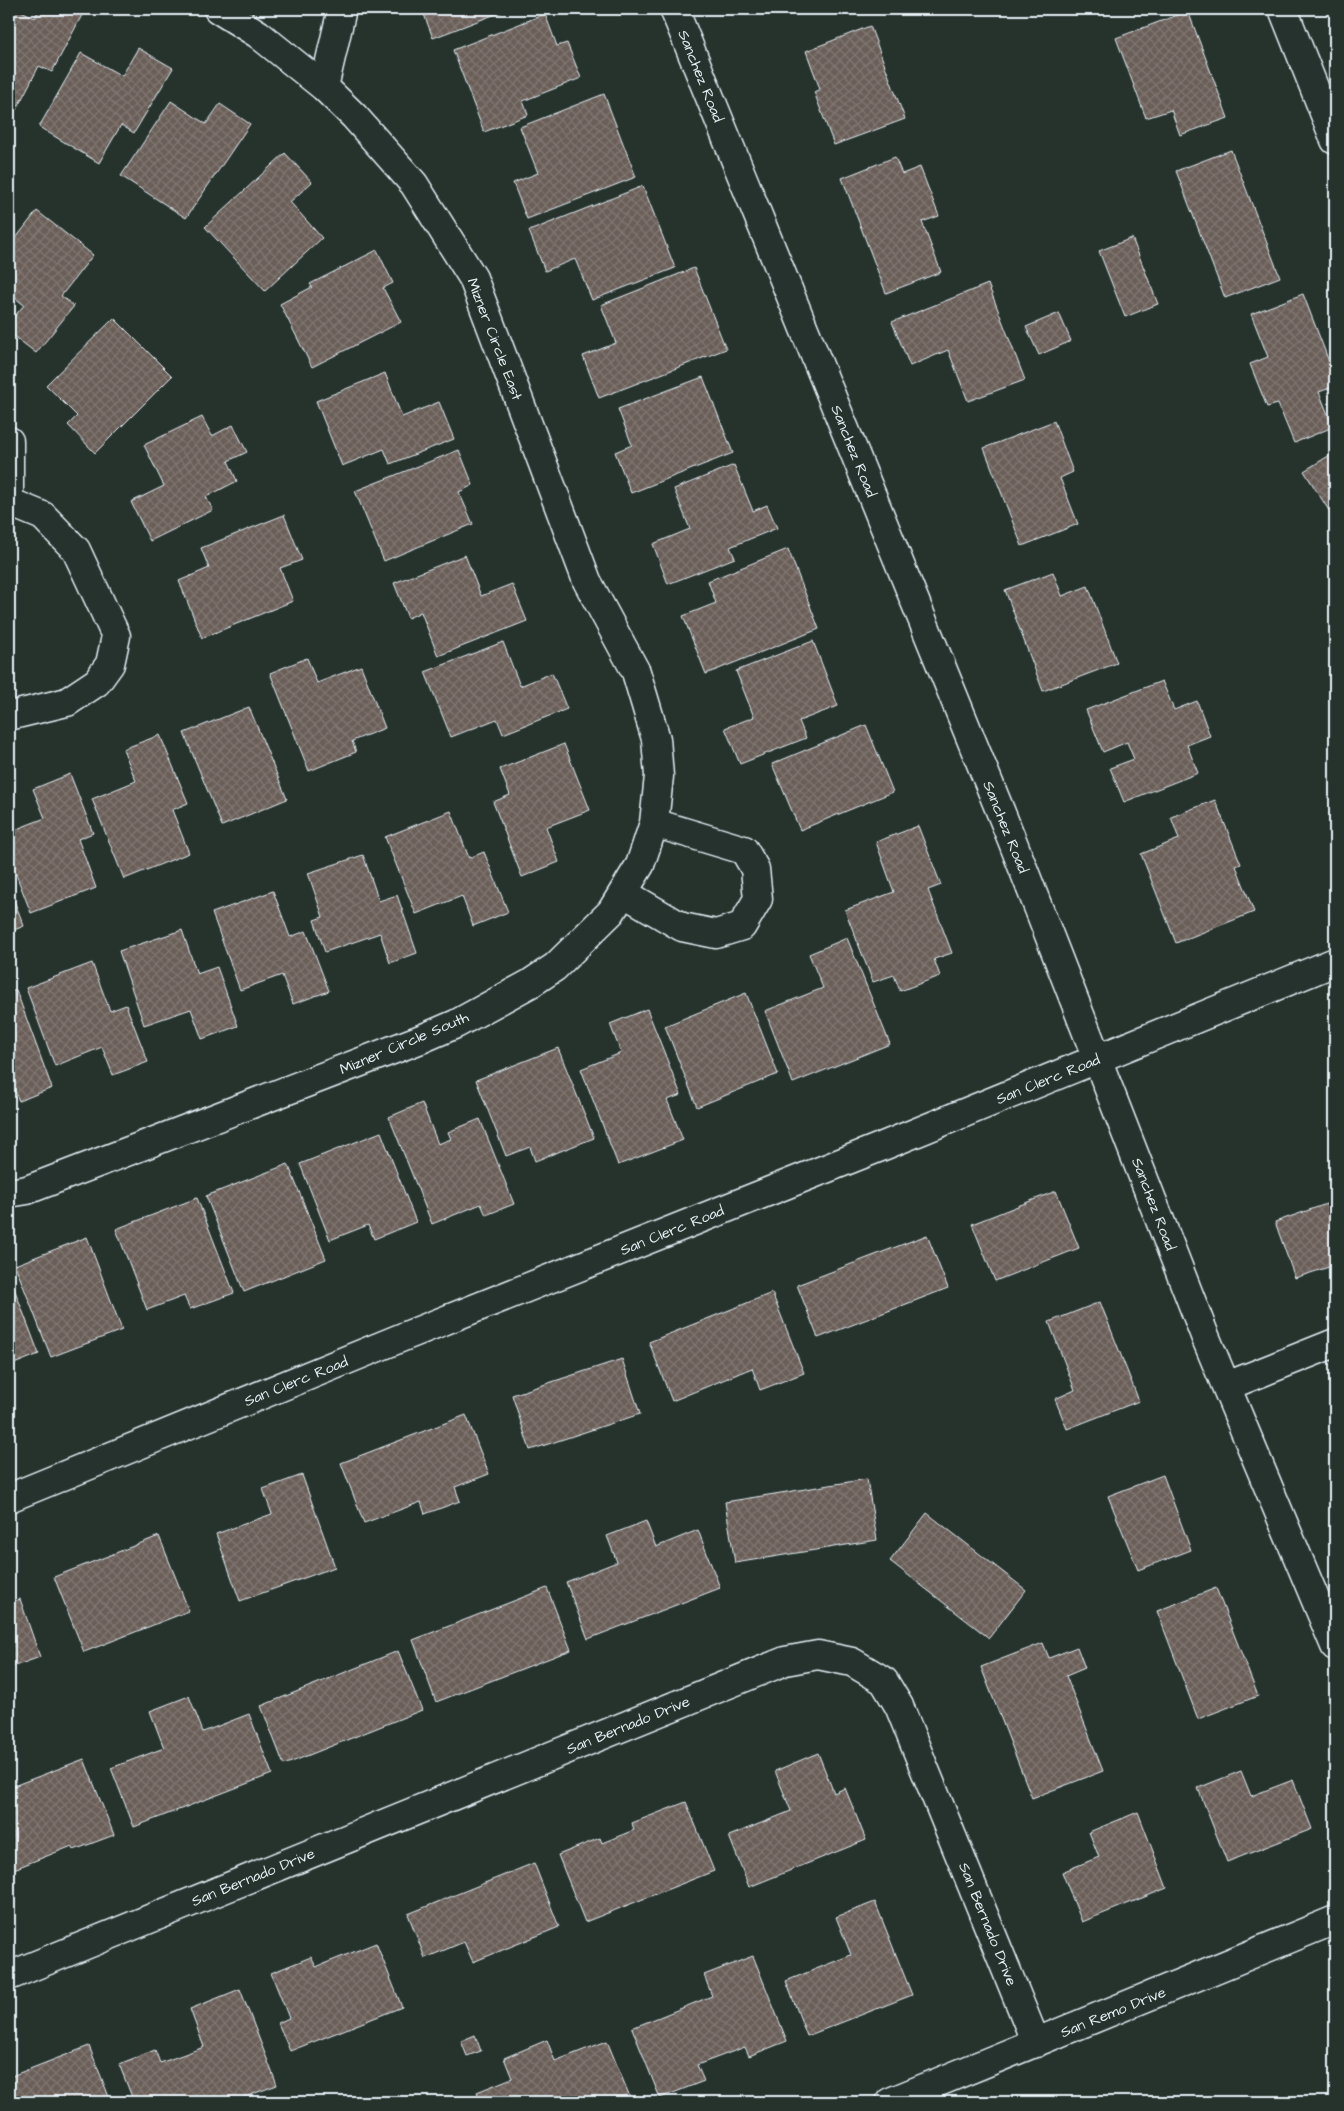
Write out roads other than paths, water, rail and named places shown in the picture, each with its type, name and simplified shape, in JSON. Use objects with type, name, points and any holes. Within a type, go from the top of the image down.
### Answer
[{"type":"street","points":[[324,87],[342,9]]},
{"type":"street","name":"Sanchez Road","points":[[674,9],[1012,840],[1202,1327],[1335,1646]]},
{"type":"street","points":[[1283,9],[1335,140]]},
{"type":"street","name":"Mizner Circle East","points":[[231,12],[324,87],[354,116],[414,184],[473,278],[587,581],[636,672],[651,718]]},
{"type":"street","points":[[9,440],[9,501],[43,516],[76,550],[116,636],[110,664],[97,682],[67,702],[9,716]]},
{"type":"street","name":"Mizner Circle South","points":[[9,1193],[27,1190],[200,1122],[275,1096],[456,1024],[531,983],[555,967],[611,912],[640,865],[654,823],[660,776],[651,718]]},
{"type":"street","points":[[624,893],[682,927],[716,934],[742,926],[758,898],[755,869],[744,850],[654,823]]},
{"type":"street","name":"San Clerc Road","points":[[9,1498],[403,1337],[1335,962]]},
{"type":"street","points":[[1227,1386],[1335,1343]]},
{"type":"street","name":"San Bernado Drive","points":[[9,1976],[785,1661],[818,1655],[852,1662],[884,1681],[899,1706],[1036,2043]]},
{"type":"street","name":"San Remo Drive","points":[[890,2102],[1335,1920]]}]
